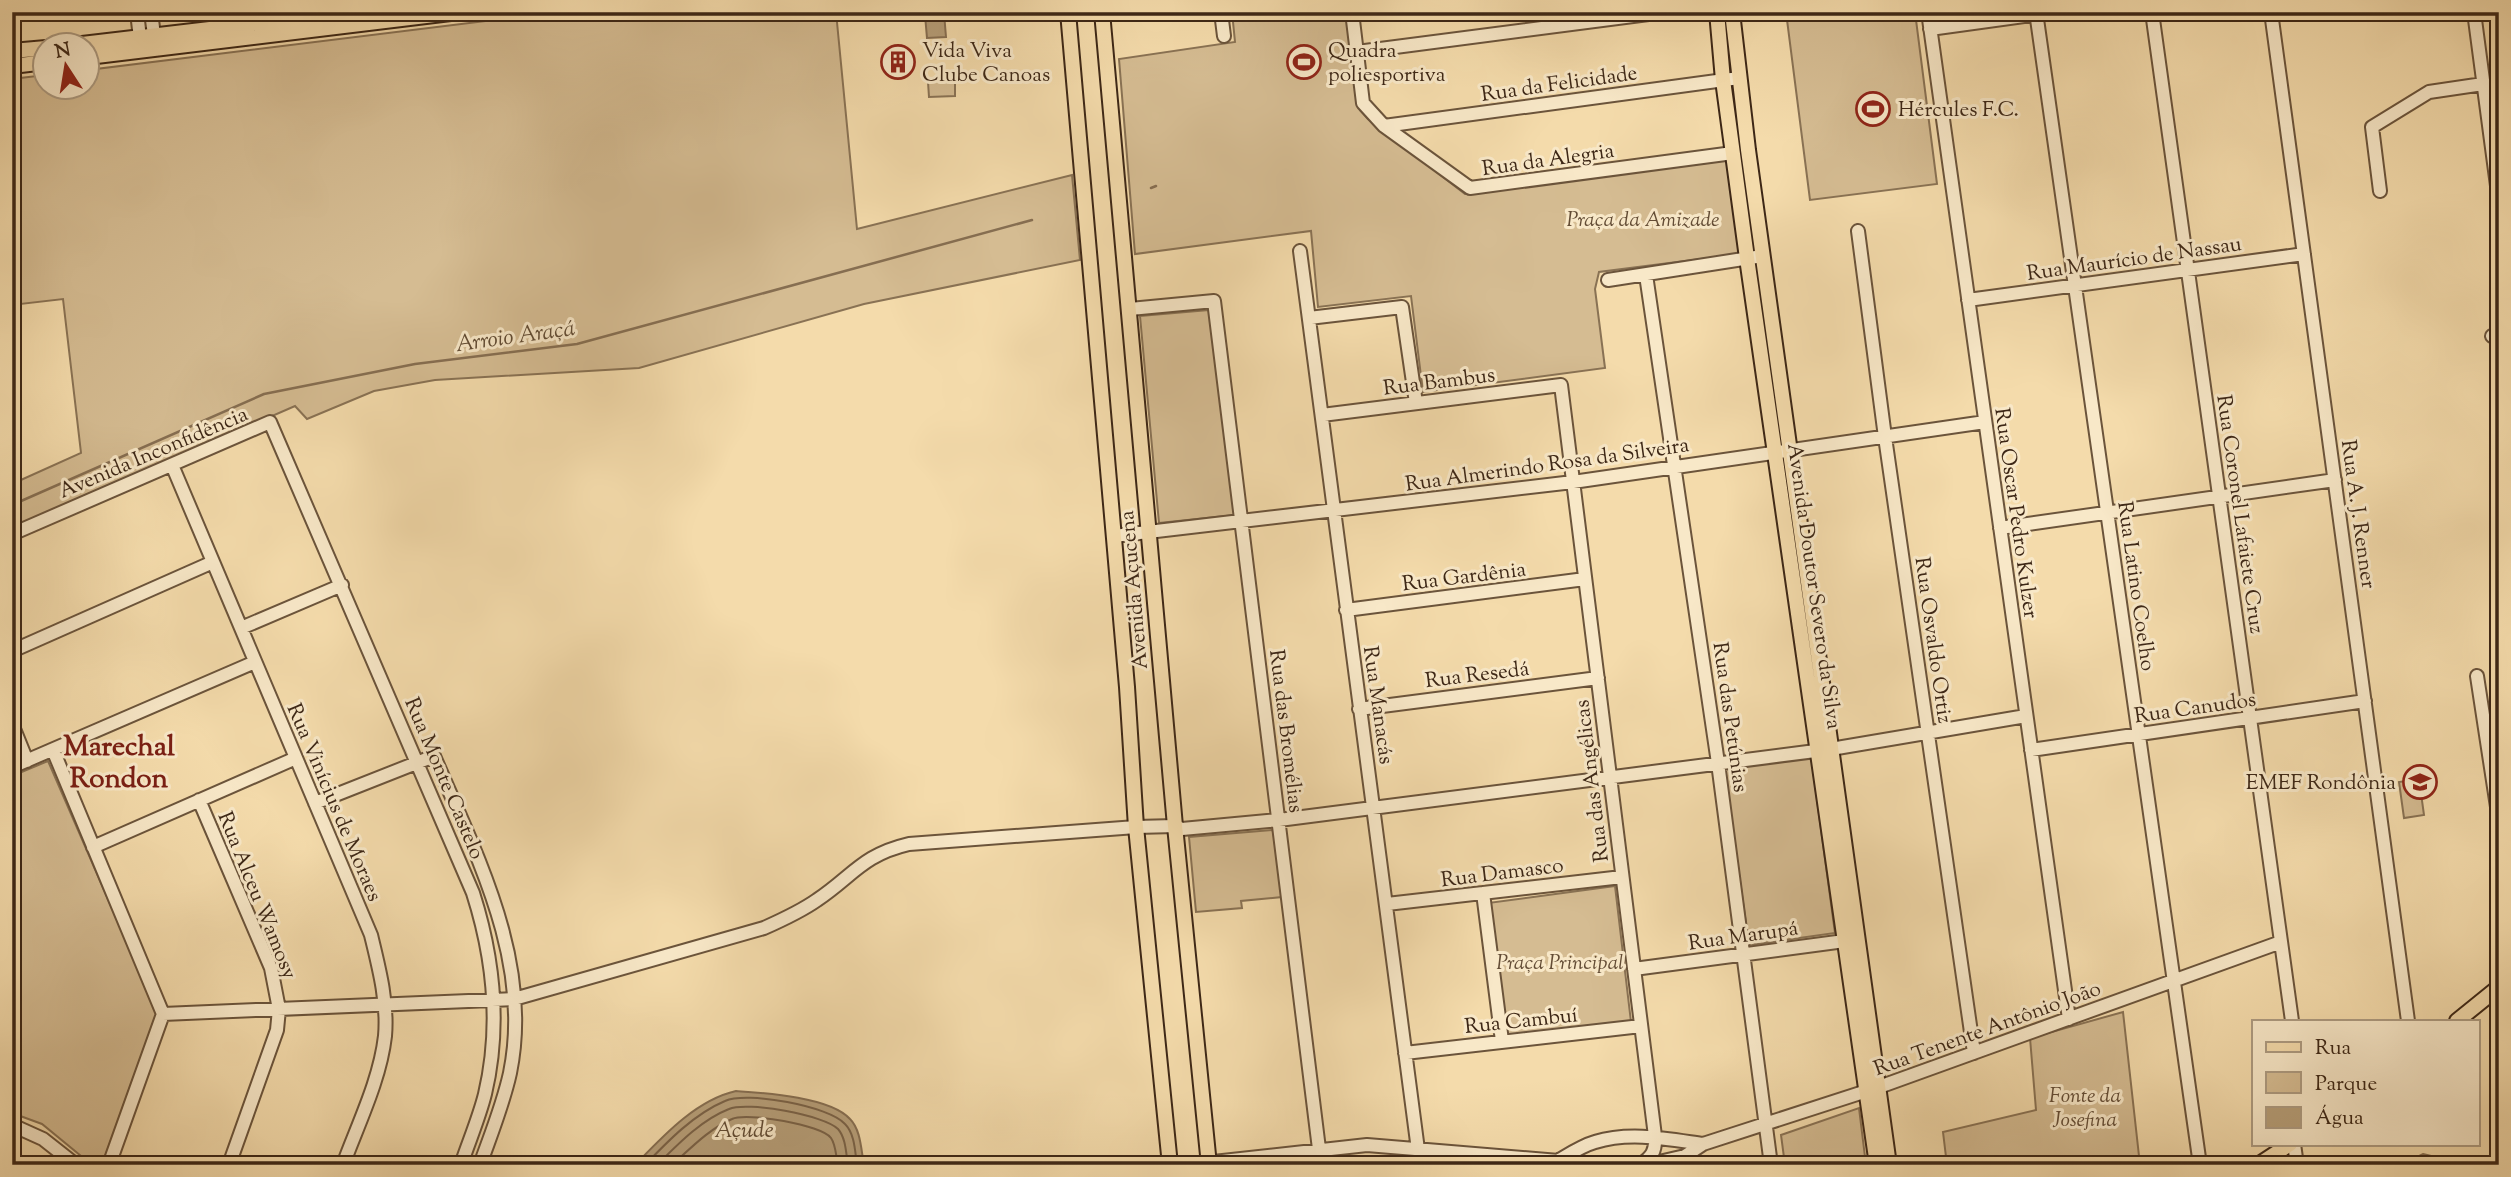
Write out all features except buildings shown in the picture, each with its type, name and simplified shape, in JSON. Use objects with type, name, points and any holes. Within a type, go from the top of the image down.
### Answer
[{"type":"main road","points":[[102,54],[148,43],[353,12]]},
{"type":"main road","points":[[102,45],[148,43],[459,12]]},
{"type":"main road","name":"Avenida Açucena","points":[[1068,12],[1127,687],[1136,827],[1170,1165]]},
{"type":"main road","name":"Avenida Açucena","points":[[1102,12],[1175,826],[1209,1163]]},
{"type":"main road","name":"Avenida Doutor Severo da Silva","points":[[1717,12],[1723,80],[1747,258],[1782,451],[1873,1089],[1889,1165]]},
{"type":"main road","name":"Avenida Doutor Severo da Silva","points":[[1732,12],[1763,256],[1782,451]]},
{"type":"main road","points":[[12,51],[32,49]]},
{"type":"main road","points":[[12,66],[32,64]]},
{"type":"main road","points":[[2457,1020],[2499,987]]},
{"type":"main road","name":"Avenida Doutor Severo da Silva","points":[[1873,1089],[1877,1165]]},
{"type":"main road","points":[[2258,1165],[2289,1146]]},
{"type":"street","points":[[137,12],[148,43]]},
{"type":"street","points":[[148,43],[151,12]]},
{"type":"street","points":[[1221,12],[1224,36]]},
{"type":"street","name":"Rua da Alegria","points":[[1352,12],[1363,103],[1384,126],[1470,188],[1733,153]]},
{"type":"street","points":[[1357,52],[1664,12]]},
{"type":"street","name":"Rua Oscar Pedro Kulzer","points":[[1928,12],[2068,1019]]},
{"type":"street","points":[[1930,29],[2054,12]]},
{"type":"street","name":"Rua Coronel Lafaiete Cruz","points":[[2152,12],[2292,1020]]},
{"type":"street","name":"Rua A. J. Renner","points":[[2272,12],[2408,1020]]},
{"type":"street","points":[[2474,12],[2499,201]]},
{"type":"street","name":"Rua Latino Coelho","points":[[2036,13],[2200,1165]]},
{"type":"street","name":"Rua da Felicidade","points":[[1384,126],[1740,78]]},
{"type":"street","points":[[2380,191],[2372,127],[2429,92],[2483,84]]},
{"type":"street","name":"Rua Osvaldo Ortiz","points":[[1858,231],[1974,1053]]},
{"type":"street","name":"Rua Manacás","points":[[1300,251],[1420,1165]]},
{"type":"street","name":"Rua Maurício de Nassau","points":[[1968,300],[2304,254]]},
{"type":"street","points":[[1608,281],[1763,256]]},
{"type":"street","name":"Rua das Petúnias","points":[[1646,275],[1718,763],[1771,1165]]},
{"type":"street","name":"Rua das Bromélias","points":[[1130,309],[1213,301],[1321,1165]]},
{"type":"street","points":[[1309,318],[1402,307],[1416,403]]},
{"type":"street","name":"Rua Bambus","points":[[1322,415],[1562,385]]},
{"type":"street","name":"Rua das Angélicas","points":[[1562,385],[1655,1136]]},
{"type":"street","name":"Avenida Inconfidência","points":[[12,534],[270,422]]},
{"type":"street","name":"Rua Monte Castelo","points":[[270,422],[473,893],[484,926],[491,962],[495,1032],[492,1063],[484,1097],[461,1165]]},
{"type":"street","name":"Rua Almerindo Rosa da Silveira","points":[[1114,536],[1573,482],[1984,422]]},
{"type":"street","name":"Rua Vinícius de Moraes","points":[[172,465],[371,935],[380,970],[385,1004],[384,1036],[378,1069],[343,1165]]},
{"type":"street","points":[[2000,528],[2335,480]]},
{"type":"street","points":[[12,650],[213,562]]},
{"type":"street","name":"Rua Gardênia","points":[[1346,610],[1586,579]]},
{"type":"street","points":[[241,628],[342,586]]},
{"type":"street","points":[[12,767],[255,662]]},
{"type":"street","points":[[2477,676],[2499,820]]},
{"type":"street","name":"Rua Resedá","points":[[1359,709],[1598,678]]},
{"type":"street","name":"Rua Canudos","points":[[2031,750],[2365,701]]},
{"type":"street","points":[[163,1014],[514,999],[764,928],[797,913],[819,899],[852,870],[873,856],[895,848],[923,843],[1136,827],[1175,826],[1182,829],[1279,820],[1824,750],[2026,716]]},
{"type":"street","points":[[12,724],[27,761]]},
{"type":"street","points":[[53,750],[163,1014],[109,1165]]},
{"type":"street","name":"Rua Monte Castelo","points":[[417,762],[434,756],[489,886],[509,957],[514,999],[510,1071],[502,1106],[480,1165]]},
{"type":"street","points":[[93,847],[296,758]]},
{"type":"street","points":[[315,803],[417,762]]},
{"type":"street","name":"Rua Alceu Wamosy","points":[[199,800],[271,968],[279,1009],[277,1031],[229,1165]]},
{"type":"street","name":"Rua Damasco","points":[[1387,904],[1622,877]]},
{"type":"street","points":[[1483,893],[1502,1041]]},
{"type":"street","name":"Rua Marupá","points":[[1634,969],[1851,940]]},
{"type":"street","name":"Rua Tenente Antônio João","points":[[1556,1162],[1600,1141],[1655,1136],[1703,1144],[1765,1126],[2281,942]]},
{"type":"street","name":"Rua Cambuí","points":[[1405,1053],[1641,1026]]},
{"type":"street","points":[[12,1125],[43,1139],[71,1163]]},
{"type":"street","points":[[1640,1165],[1651,1157],[1656,1146],[1655,1136]]},
{"type":"street","points":[[1186,1165],[1367,1144],[1603,1165],[1600,1141]]},
{"type":"street","points":[[1584,1165],[1600,1141]]},
{"type":"street","name":"Rua Tenente Antônio João","points":[[1646,1165],[1686,1161],[1703,1144]]},
{"type":"street","points":[[2292,1146],[2297,1165]]},
{"type":"green space","points":[[558,12],[836,12],[857,229],[1072,175],[1080,260],[864,304],[639,368],[435,380],[374,391],[307,419],[295,406],[12,530],[12,484],[81,453],[63,299],[12,305],[12,79],[32,77],[32,102],[102,102],[102,68]]},
{"type":"green space","name":"Praça da Amizade","points":[[1232,12],[1346,12],[1360,110],[1465,194],[1729,160],[1740,254],[1599,272],[1595,289],[1605,368],[1423,392],[1411,296],[1318,307],[1311,231],[1135,254],[1119,59],[1235,42]]},
{"type":"green space","points":[[1786,12],[1915,12],[1937,184],[1810,200]]},
{"type":"green space","points":[[955,80],[955,96],[929,97],[928,82]]},
{"type":"green space","points":[[1209,310],[1235,515],[1159,523],[1140,316]]},
{"type":"green space","points":[[1811,755],[1835,933],[1749,945],[1724,767]]},
{"type":"green space","points":[[48,761],[157,1012],[102,1165],[92,1165],[42,1124],[12,1113],[12,776]]},
{"type":"green space","points":[[2419,779],[2424,815],[2404,818],[2399,782]]},
{"type":"green space","points":[[1273,830],[1282,897],[1241,901],[1242,908],[1196,912],[1189,837]]},
{"type":"green space","name":"Praça Principal","points":[[1615,886],[1631,1022],[1505,1036],[1488,903]]},
{"type":"green space","name":"Fonte da Josefina","points":[[2123,1012],[2140,1165],[1947,1165],[1943,1132],[2036,1110],[2030,1038]]},
{"type":"green space","points":[[1859,1108],[1866,1165],[1785,1165],[1781,1135]]},
{"type":"water","points":[[944,13],[946,37],[927,38],[925,15]]},
{"type":"water","name":"Açude","points":[[736,1091],[813,1101],[841,1112],[854,1124],[864,1165],[635,1165],[681,1120],[707,1102]]},
{"type":"water","points":[[2423,1154],[2435,1157],[2445,1165],[2412,1165],[2413,1159]]},
{"type":"waterway","name":"Arroio Araçá","points":[[1151,188],[1156,186]]},
{"type":"waterway","name":"Arroio Araçá","points":[[12,505],[264,394],[415,364],[577,344],[1032,220]]},
{"type":"place","name":"Vida Viva Clube Canoas","points":[[898,62]]},
{"type":"place","name":"Quadra poliesportiva","points":[[1304,62]]},
{"type":"place","name":"Hércules F.C.","points":[[1873,109]]},
{"type":"place","name":"EMEF Rondônia","points":[[2420,782]]},
{"type":"district","name":"Marechal Rondon","points":[[119,761]]}]
